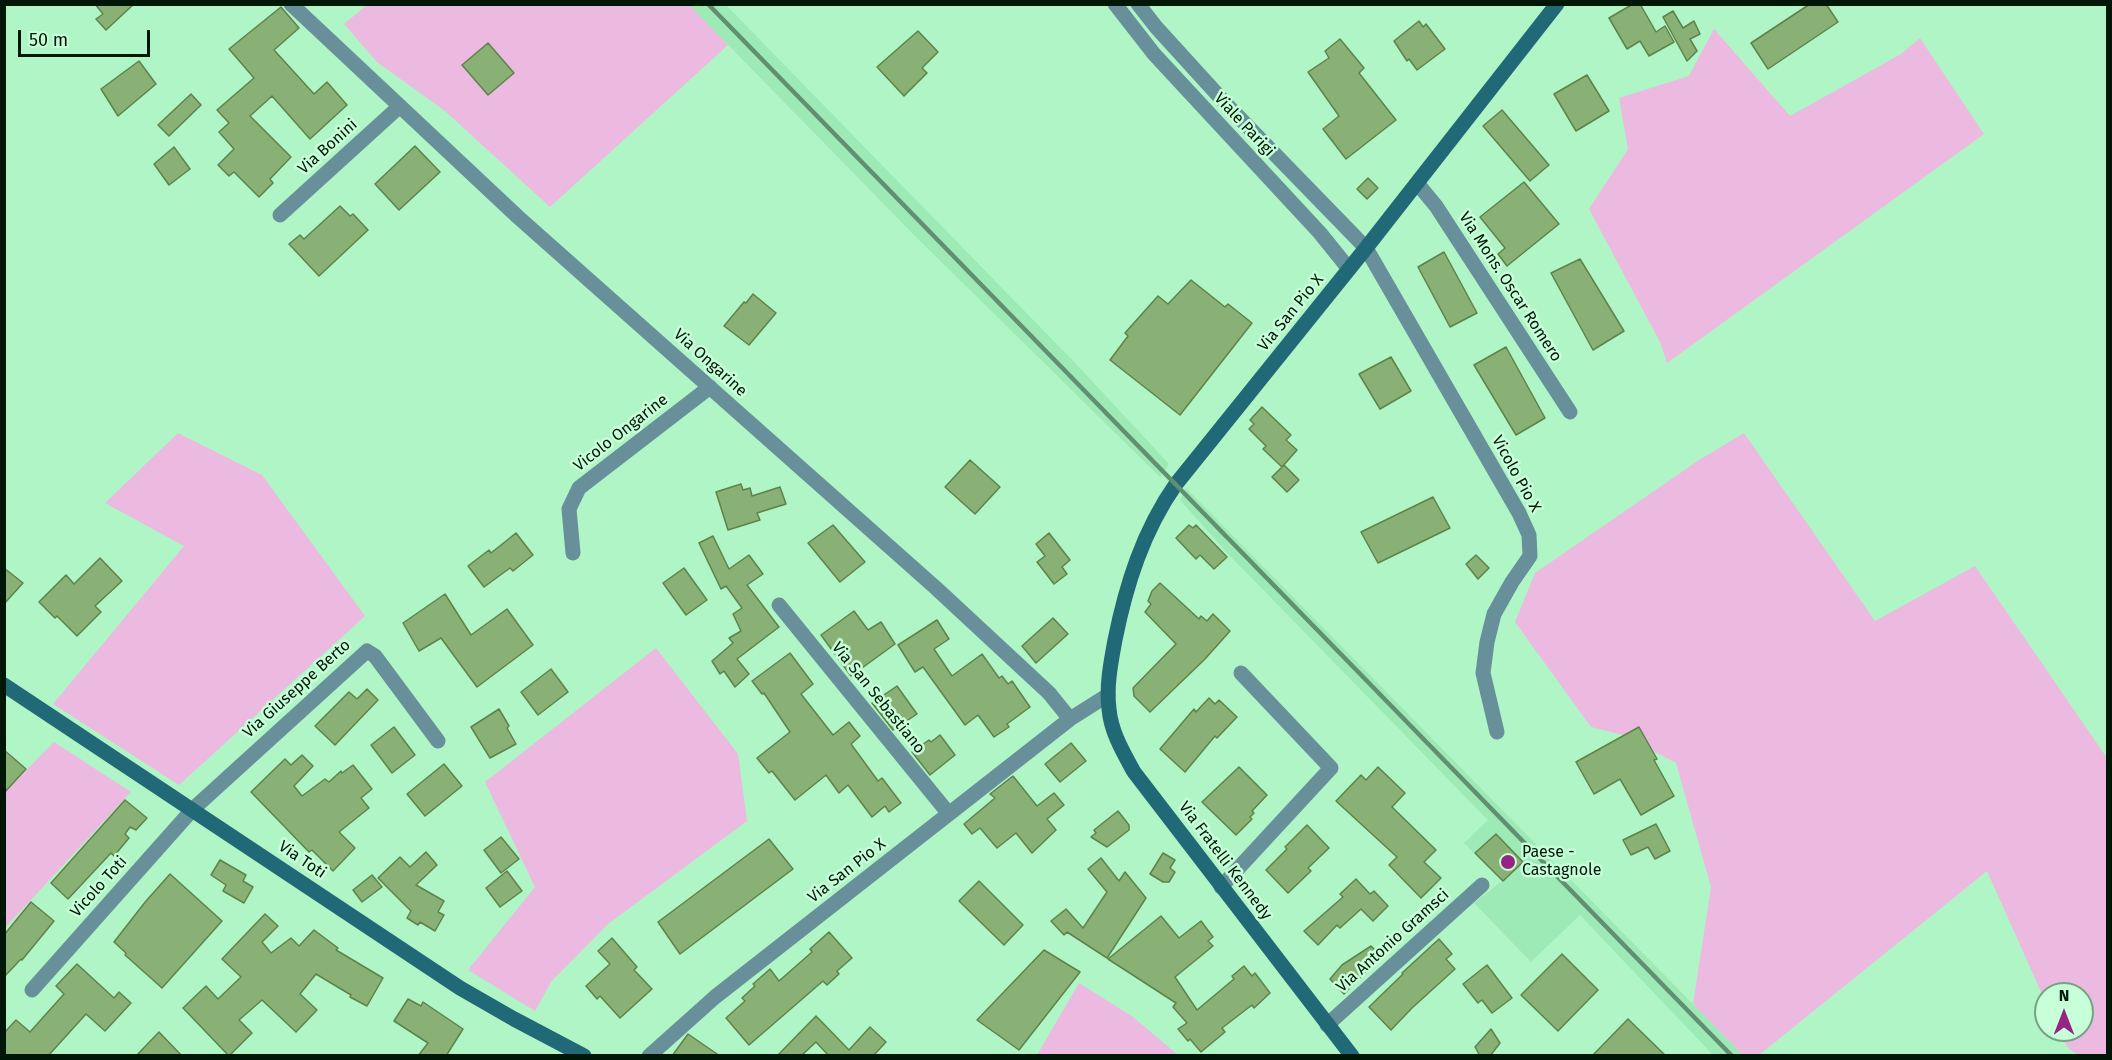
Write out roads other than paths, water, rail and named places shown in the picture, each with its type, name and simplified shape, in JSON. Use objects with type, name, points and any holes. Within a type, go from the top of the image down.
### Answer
[{"type":"street","name":"Via Ongarine","points":[[291,4],[518,217],[946,597],[1049,693],[1070,719]]},
{"type":"street","name":"Viale Parigi","points":[[1115,4],[1154,54],[1320,232],[1348,269]]},
{"type":"street","name":"Viale Parigi","points":[[1138,4],[1227,105],[1366,248]]},
{"type":"street","name":"Via San Pio X","points":[[1110,672],[1120,617],[1133,567],[1161,506],[1176,484],[1366,248],[1557,4]]},
{"type":"street","name":"Via Bonini","points":[[280,215],[400,106]]},
{"type":"street","name":"Via Mons. Oscar Romero","points":[[1417,183],[1436,206],[1570,412]]},
{"type":"street","name":"Vicolo Pio X","points":[[1366,248],[1513,503],[1529,536],[1530,556],[1494,614],[1487,642],[1484,673],[1497,732]]},
{"type":"street","name":"Vicolo Ongarine","points":[[573,553],[569,509],[579,488],[710,387]]},
{"type":"street","name":"Via San Sebastiano","points":[[779,605],[948,814]]},
{"type":"street","name":"Via Giuseppe Berto","points":[[193,809],[367,651],[375,656],[438,741]]},
{"type":"street","name":"Via Fratelli Kennedy","points":[[1110,672],[1108,695],[1113,729],[1134,772],[1352,1056]]},
{"type":"street","points":[[1221,887],[1331,768],[1241,673]]},
{"type":"street","name":"Via Toti","points":[[4,685],[460,988],[584,1056]]},
{"type":"street","points":[[1070,719],[1108,695]]},
{"type":"street","name":"Via San Pio X","points":[[649,1056],[715,997],[1070,719]]},
{"type":"street","name":"Vicolo Toti","points":[[32,990],[193,809]]},
{"type":"street","name":"Via Antonio Gramsci","points":[[1327,1025],[1482,885]]},
{"type":"railway","points":[[708,4],[1732,1056]]},
{"type":"place","name":"Paese - Castagnole","points":[[1508,862]]}]
